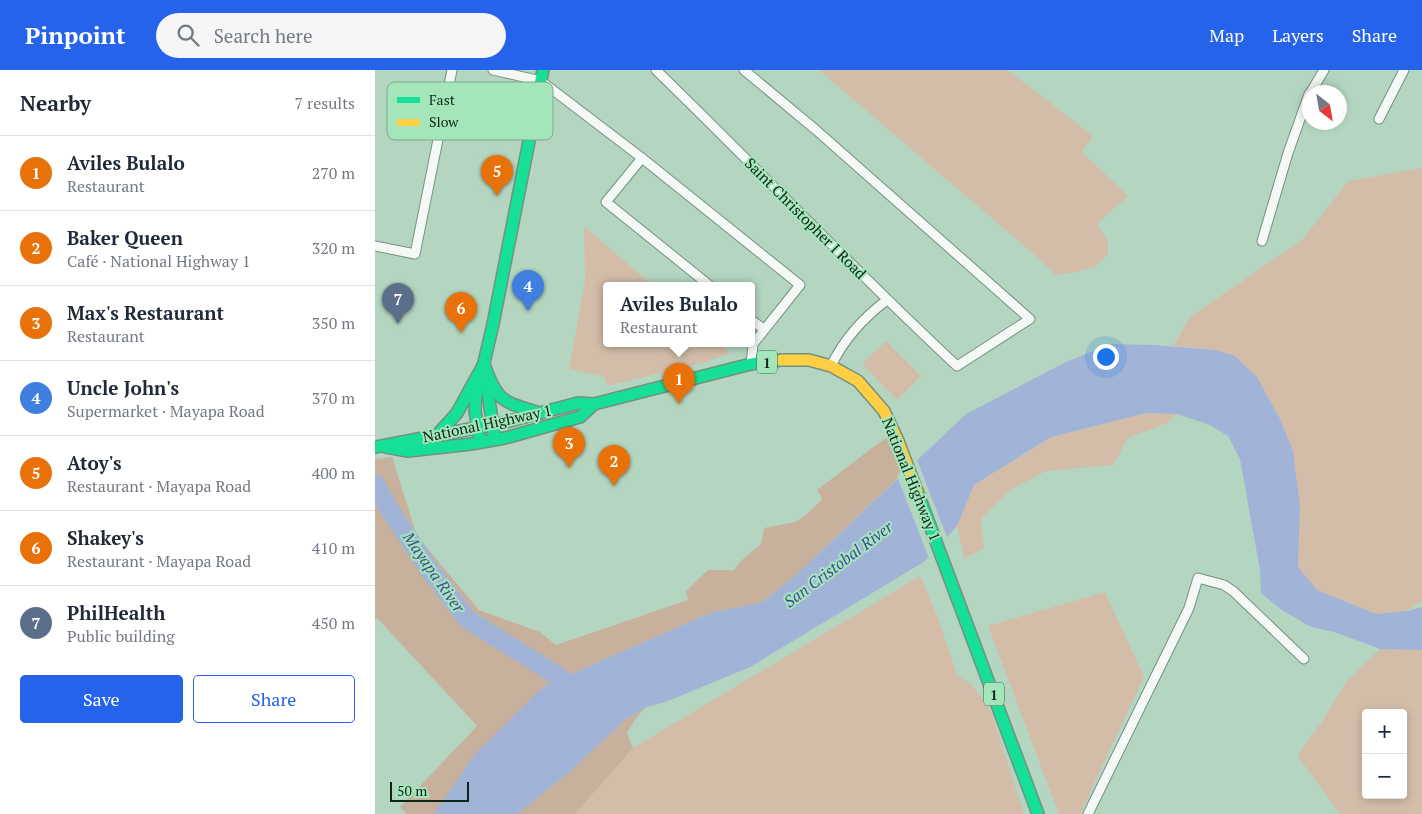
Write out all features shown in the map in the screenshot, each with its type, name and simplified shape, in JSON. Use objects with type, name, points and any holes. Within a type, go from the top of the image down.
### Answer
[{"type":"main road","points":[[481,443],[475,404],[529,140]]},
{"type":"main road","name":"National Highway 1","points":[[378,446],[492,425],[578,403],[594,404],[751,364],[789,359],[809,360],[831,366],[858,382],[869,392],[884,412],[898,441],[1038,814]]},
{"type":"main road","points":[[484,364],[501,398],[541,413]]},
{"type":"main road","points":[[484,364],[495,440]]},
{"type":"main road","points":[[438,434],[457,413],[484,364]]},
{"type":"main road","name":"National Highway 1","points":[[378,446],[408,451],[481,443],[581,417],[594,404]]},
{"type":"street","points":[[493,70],[542,75]]},
{"type":"street","name":"Saint Christopher I Road","points":[[656,70],[887,300],[957,366],[1030,319],[816,130],[744,70]]},
{"type":"street","points":[[1315,85],[1324,70]]},
{"type":"street","points":[[1379,119],[1404,70]]},
{"type":"street","points":[[553,84],[800,285],[755,341]]},
{"type":"street","points":[[1262,241],[1293,136],[1302,113]]},
{"type":"street","points":[[375,246],[415,254],[438,140]]},
{"type":"street","points":[[642,158],[606,202],[705,282]]},
{"type":"street","points":[[831,366],[839,349],[855,328],[872,311],[887,300]]},
{"type":"street","points":[[755,323],[764,329]]},
{"type":"street","points":[[751,364],[753,347]]},
{"type":"street","points":[[1088,814],[1189,608],[1198,578],[1224,585],[1233,591],[1305,660]]},
{"type":"shaded area","points":[[819,70],[1008,70],[1093,136],[1082,152],[1128,196],[1097,224],[1108,242],[1108,254],[1095,267],[1055,275],[1045,264]]},
{"type":"shaded area","points":[[1422,168],[1422,601],[1407,611],[1376,614],[1316,590],[1298,567],[1300,506],[1257,377],[1234,356],[1215,350],[1173,346],[1190,317],[1302,240],[1348,181]]},
{"type":"shaded area","points":[[584,226],[649,282],[603,282],[603,347],[723,347],[730,353],[702,363],[607,386],[605,377],[569,369],[585,281]]},
{"type":"shaded area","points":[[886,341],[921,376],[897,400],[862,364]]},
{"type":"shaded area","points":[[1146,413],[1177,414],[1167,423],[1128,438],[1113,465],[1046,471],[1010,490],[981,519],[984,548],[964,559],[957,526],[974,485],[1051,437]]},
{"type":"shaded area","points":[[888,437],[902,474],[798,573],[761,603],[713,612],[544,686],[434,814],[407,814],[400,807],[477,726],[377,618],[375,620],[375,459],[392,457],[417,536],[479,610],[540,632],[556,645],[688,600],[686,591],[708,570],[734,570],[742,560],[761,544],[764,528],[795,522],[806,515],[822,499],[817,490]]},
{"type":"shaded area","points":[[920,576],[938,618],[957,675],[971,684],[991,711],[1024,814],[575,814],[633,748]]},
{"type":"shaded area","points":[[1105,592],[1144,677],[1080,814],[1059,814],[988,626]]},
{"type":"shaded area","points":[[1380,649],[1422,650],[1422,814],[1340,814],[1297,755],[1321,723],[1347,681]]},
{"type":"shaded area","points":[[647,706],[636,718],[627,733],[633,748],[575,814],[517,814],[568,773],[626,719]]},
{"type":"water","name":"San Cristobal River","points":[[1112,344],[1215,350],[1235,356],[1257,377],[1280,419],[1293,451],[1300,506],[1298,567],[1317,590],[1376,614],[1407,611],[1422,607],[1422,650],[1380,649],[1334,632],[1311,627],[1280,609],[1261,593],[1260,570],[1240,459],[1228,436],[1210,425],[1177,414],[1146,413],[1051,437],[974,485],[957,526],[930,557],[922,563],[750,667],[668,701],[647,707],[626,719],[568,773],[517,814],[434,814],[475,754],[544,686],[713,612],[761,603],[798,573],[966,414],[1066,362]]},
{"type":"pier","points":[[916,457],[948,540],[930,561],[897,476]]},
{"type":"waterway","name":"Mayapa River","points":[[375,484],[429,569],[467,619],[558,676],[579,696]]},
{"type":"traffic: fast","points":[[541,82],[543,70]]},
{"type":"traffic: fast","points":[[479,435],[475,411],[476,397],[493,324],[529,140]]},
{"type":"traffic: fast","points":[[375,447],[502,423],[578,403],[594,404],[751,364],[781,360]]},
{"type":"traffic: fast","points":[[484,364],[493,386],[503,399],[509,403],[540,413]]},
{"type":"traffic: fast","points":[[438,434],[457,413],[484,364]]},
{"type":"traffic: fast","points":[[486,379],[494,434]]},
{"type":"traffic: fast","points":[[386,447],[408,451],[505,438],[580,417],[594,404]]},
{"type":"traffic: fast","points":[[917,491],[1038,814]]},
{"type":"traffic: slow","points":[[781,360],[809,360],[831,366],[858,381],[884,411],[898,441],[917,491]]},
{"type":"place","name":"Atoy's","points":[[497,196]]},
{"type":"place","name":"Uncle John's","points":[[528,311]]},
{"type":"place","name":"PhilHealth","points":[[398,324]]},
{"type":"place","name":"Shakey's","points":[[461,333]]},
{"type":"place","name":"Aviles Bulalo","points":[[679,404]]},
{"type":"place","name":"Max's Restaurant","points":[[569,468]]},
{"type":"place","name":"Baker Queen","points":[[614,486]]}]
